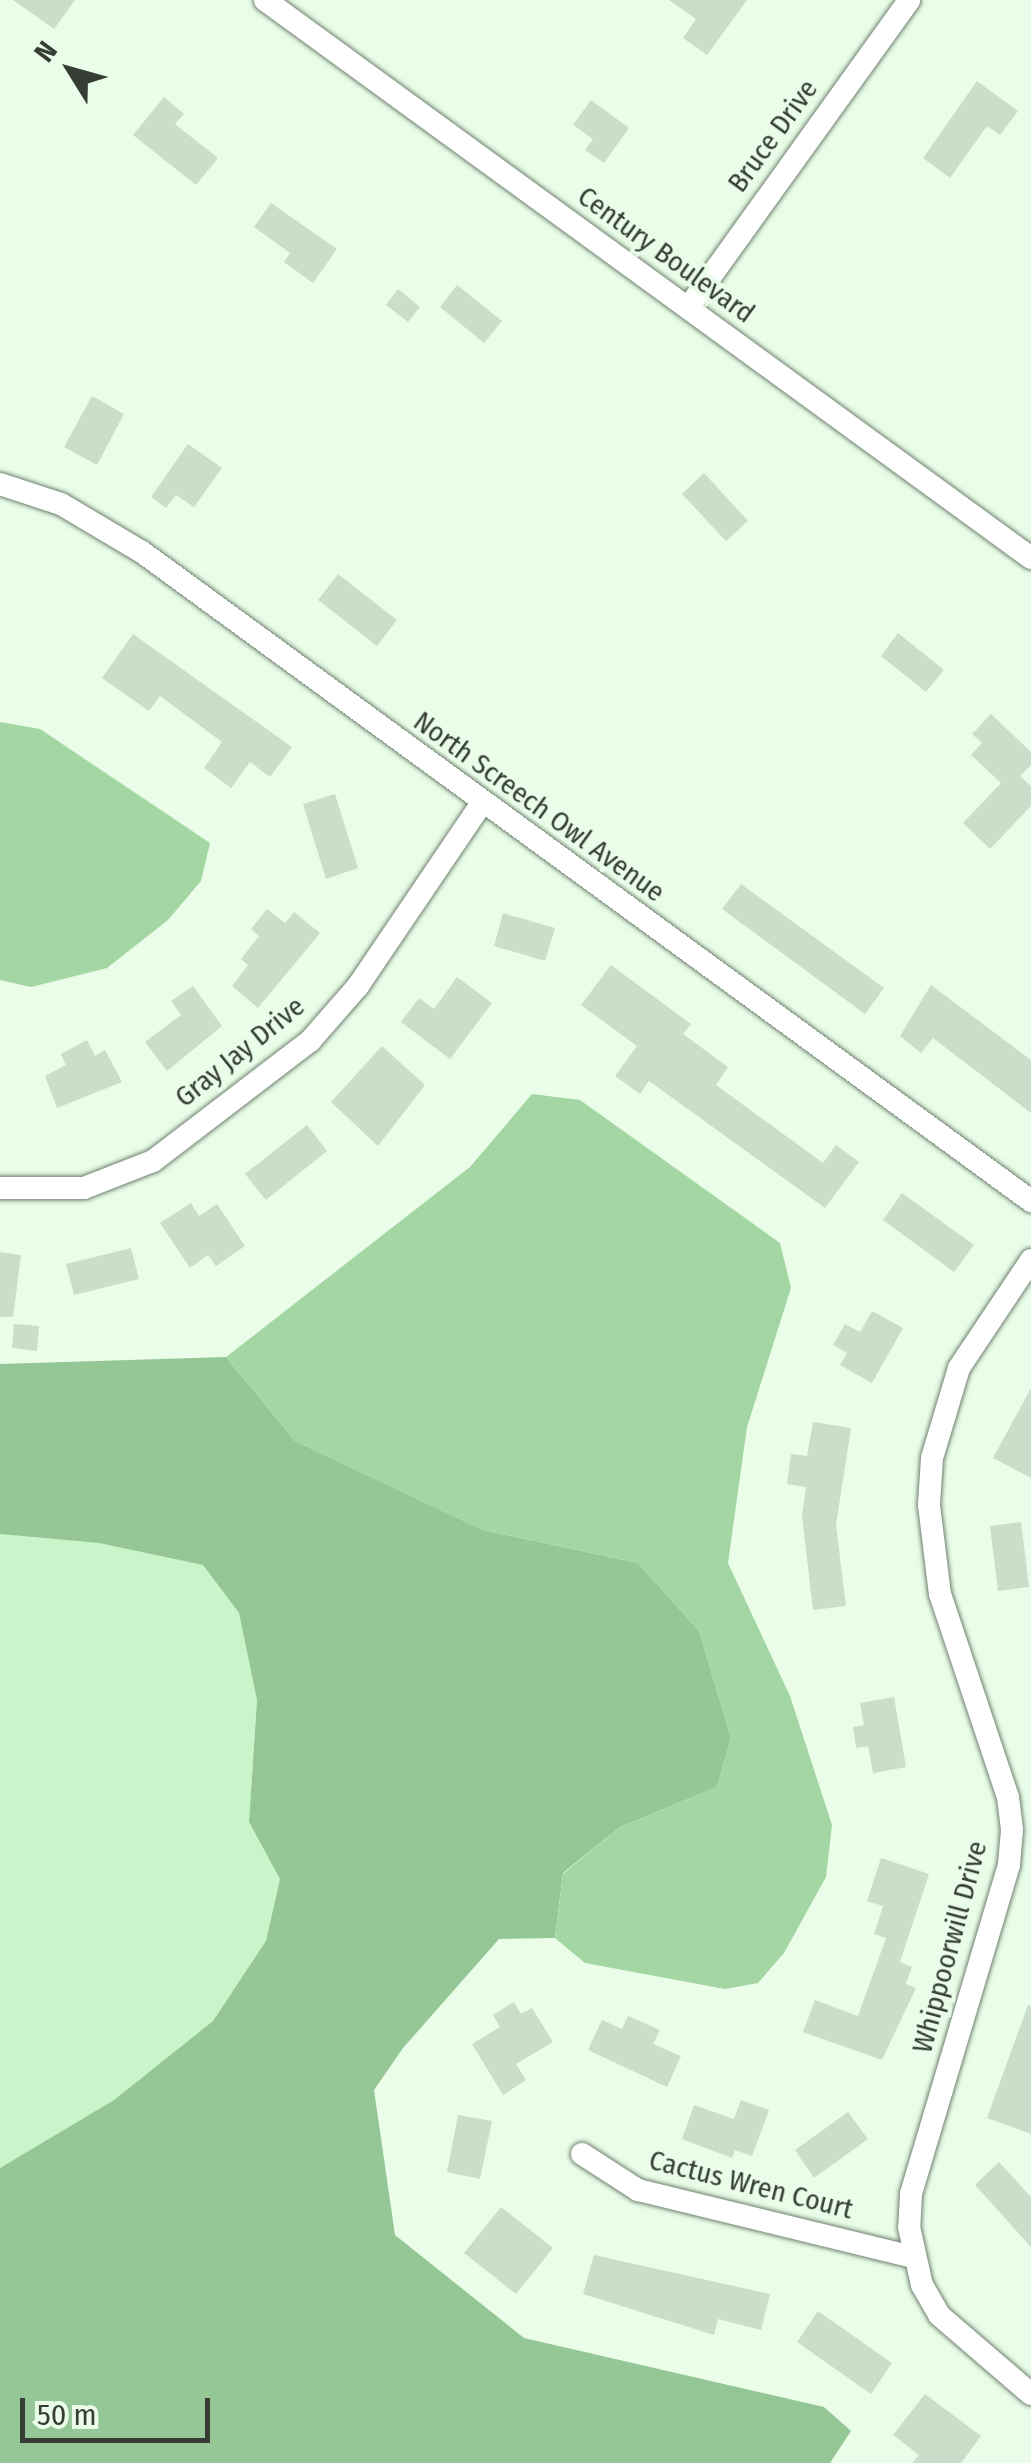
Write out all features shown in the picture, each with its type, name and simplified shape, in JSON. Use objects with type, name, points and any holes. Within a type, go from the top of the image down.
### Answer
[{"type":"street","name":"Century Boulevard","points":[[266,0],[1031,558]]},
{"type":"street","name":"Bruce Drive","points":[[688,308],[909,0]]},
{"type":"street","name":"North Screech Owl Avenue","points":[[0,484],[61,504],[142,552],[1031,1201]]},
{"type":"street","name":"Gray Jay Drive","points":[[0,1188],[84,1188],[153,1161],[310,1042],[358,986],[482,803]]},
{"type":"street","name":"Whippoorwill Drive","points":[[1031,1260],[960,1368],[932,1458],[929,1520],[940,1594],[1008,1797],[1012,1830],[1009,1865],[911,2194],[913,2257],[939,2315],[1031,2394]]},
{"type":"street","name":"Cactus Wren Court","points":[[582,2154],[638,2190],[913,2257]]},
{"type":"shaded area","points":[[0,722],[40,729],[210,843],[201,881],[168,920],[107,968],[31,987],[0,980]]},
{"type":"shaded area","points":[[532,1094],[580,1100],[780,1243],[791,1288],[747,1427],[728,1563],[790,1696],[832,1825],[826,1877],[784,1953],[758,1983],[725,1989],[585,1963],[555,1938],[563,1874],[620,1827],[717,1787],[731,1738],[699,1631],[638,1563],[483,1530],[295,1441],[226,1357],[470,1167]]},
{"type":"shaded area","points":[[226,1357],[295,1441],[483,1530],[638,1563],[699,1631],[731,1738],[717,1787],[620,1827],[563,1873],[555,1938],[499,1939],[403,2048],[374,2090],[395,2235],[524,2338],[824,2407],[851,2431],[830,2463],[0,2463],[0,2168],[114,2100],[213,2021],[266,1941],[280,1879],[249,1822],[257,1700],[239,1613],[203,1565],[99,1543],[0,1534],[0,1364]]},
{"type":"shaded area","points":[[0,1534],[99,1543],[203,1565],[239,1613],[257,1700],[249,1822],[280,1879],[266,1941],[213,2021],[114,2100],[0,2168]]},
{"type":"building","points":[[13,0],[75,0],[54,29]]},
{"type":"building","points":[[669,0],[747,0],[707,55],[683,38],[696,19]]},
{"type":"building","points":[[977,81],[1018,111],[1000,135],[987,126],[950,178],[923,158]]},
{"type":"building","points":[[164,97],[184,114],[175,124],[218,158],[196,185],[133,135]]},
{"type":"building","points":[[591,100],[629,128],[604,163],[585,150],[593,139],[573,125]]},
{"type":"building","points":[[271,203],[337,249],[313,283],[284,262],[290,253],[254,227]]},
{"type":"building","points":[[457,285],[502,321],[484,343],[440,307]]},
{"type":"building","points":[[398,289],[420,307],[408,322],[386,305]]},
{"type":"building","points":[[92,396],[124,414],[97,465],[64,447]]},
{"type":"building","points":[[188,444],[222,468],[194,507],[176,495],[166,508],[151,497]]},
{"type":"building","points":[[704,473],[748,521],[726,541],[682,494]]},
{"type":"building","points":[[338,574],[397,620],[377,646],[318,600]]},
{"type":"building","points":[[898,633],[944,670],[926,692],[881,656]]},
{"type":"building","points":[[133,634],[292,747],[270,777],[250,762],[231,788],[204,768],[222,742],[160,696],[149,711],[102,678]]},
{"type":"building","points":[[991,714],[1031,752],[1031,765],[1020,776],[1031,786],[1031,806],[990,849],[963,823],[1001,783],[971,755],[982,743],[972,734]]},
{"type":"building","points":[[335,794],[358,868],[326,879],[303,804]]},
{"type":"building","points":[[741,884],[884,988],[865,1014],[722,909]]},
{"type":"building","points":[[267,909],[285,923],[294,912],[320,933],[258,1008],[232,986],[248,965],[241,959],[259,936],[251,929]]},
{"type":"building","points":[[503,913],[555,928],[545,961],[494,946]]},
{"type":"building","points":[[611,965],[691,1024],[683,1034],[728,1067],[716,1085],[823,1163],[836,1145],[859,1162],[825,1208],[649,1081],[640,1094],[615,1076],[637,1046],[581,1005]]},
{"type":"building","points":[[457,977],[492,1003],[450,1059],[401,1022],[419,998],[434,1009]]},
{"type":"building","points":[[931,985],[1031,1060],[1031,1113],[933,1038],[921,1053],[900,1036]]},
{"type":"building","points":[[193,986],[222,1026],[167,1071],[145,1042],[181,1015],[171,1001]]},
{"type":"building","points":[[87,1040],[95,1056],[105,1050],[122,1082],[57,1108],[45,1076],[66,1065],[61,1054]]},
{"type":"building","points":[[382,1046],[425,1085],[378,1146],[331,1102]]},
{"type":"building","points":[[307,1125],[327,1151],[266,1200],[245,1174]]},
{"type":"building","points":[[902,1193],[974,1245],[954,1272],[883,1220]]},
{"type":"building","points":[[191,1203],[199,1216],[217,1204],[245,1246],[216,1266],[208,1255],[190,1268],[160,1223]]},
{"type":"building","points":[[131,1248],[139,1279],[74,1295],[66,1264]]},
{"type":"building","points":[[0,1252],[21,1255],[13,1317],[0,1317]]},
{"type":"building","points":[[872,1311],[903,1328],[872,1383],[840,1365],[847,1353],[833,1345],[845,1324],[860,1332]]},
{"type":"building","points":[[14,1324],[39,1326],[37,1351],[12,1348]]},
{"type":"building","points":[[1031,1388],[1031,1478],[993,1458]]},
{"type":"building","points":[[813,1422],[851,1428],[836,1525],[846,1606],[813,1610],[802,1516],[806,1487],[787,1484],[791,1454],[807,1456]]},
{"type":"building","points":[[1021,1522],[1029,1587],[998,1591],[990,1526]]},
{"type":"building","points":[[894,1697],[906,1767],[873,1773],[868,1746],[856,1748],[853,1727],[864,1725],[860,1703]]},
{"type":"building","points":[[881,1858],[929,1874],[900,1962],[912,1967],[906,1984],[916,1988],[882,2060],[803,2032],[815,2000],[858,2016],[886,1938],[874,1934],[883,1906],[867,1901]]},
{"type":"building","points":[[514,2002],[521,2014],[532,2008],[553,2042],[516,2064],[526,2080],[503,2095],[472,2044],[500,2027],[493,2015]]},
{"type":"building","points":[[1028,2005],[1031,2006],[1031,2134],[987,2118]]},
{"type":"building","points":[[628,2016],[660,2030],[653,2044],[681,2056],[667,2087],[588,2050],[602,2020],[622,2029]]},
{"type":"building","points":[[741,2100],[769,2110],[752,2156],[735,2150],[732,2158],[682,2139],[694,2105],[734,2119]]},
{"type":"building","points":[[848,2112],[868,2139],[814,2178],[795,2150]]},
{"type":"building","points":[[458,2115],[492,2121],[480,2179],[447,2172]]},
{"type":"building","points":[[999,2162],[1031,2197],[1031,2247],[975,2185]]},
{"type":"building","points":[[501,2207],[553,2248],[516,2294],[464,2253]]},
{"type":"building","points":[[594,2255],[770,2294],[761,2330],[718,2319],[714,2335],[583,2294]]},
{"type":"building","points":[[818,2311],[892,2363],[871,2394],[797,2342]]},
{"type":"building","points":[[925,2394],[981,2436],[961,2463],[912,2463],[919,2455],[893,2435]]}]
